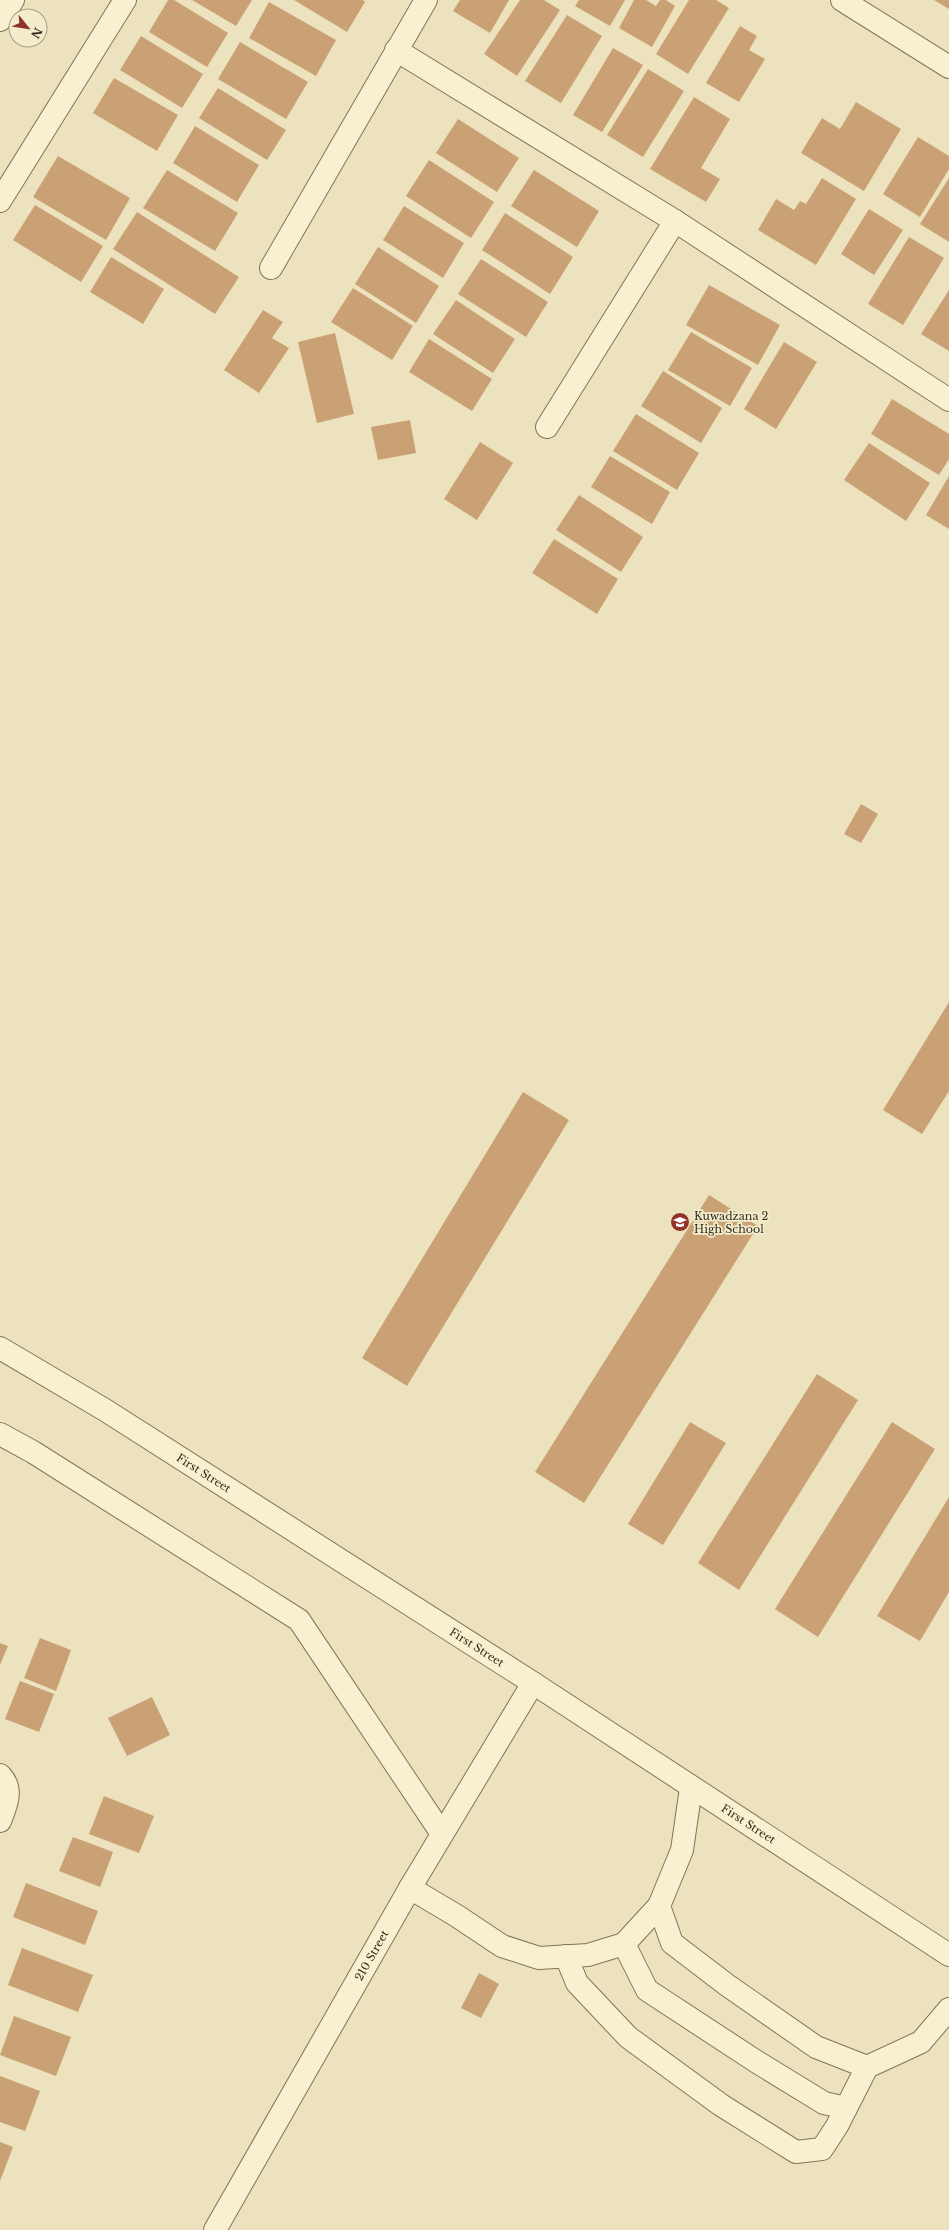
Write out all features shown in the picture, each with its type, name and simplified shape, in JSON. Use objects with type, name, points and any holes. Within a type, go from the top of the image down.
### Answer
[{"type":"street","points":[[0,20],[13,0]]},
{"type":"street","points":[[0,202],[125,0]]},
{"type":"street","points":[[271,268],[426,0]]},
{"type":"street","points":[[842,0],[949,67]]},
{"type":"street","points":[[396,50],[674,221],[949,400]]},
{"type":"street","points":[[546,427],[674,221]]},
{"type":"street","name":"First Street","points":[[0,1348],[112,1414],[533,1683],[691,1788],[949,1955]]},
{"type":"street","points":[[0,1434],[32,1452],[299,1620],[442,1834]]},
{"type":"street","name":"210 Street","points":[[215,2230],[410,1888],[533,1683]]},
{"type":"street","points":[[0,1775],[4,1779],[9,1798],[0,1821]]},
{"type":"street","points":[[410,1888],[458,1916],[502,1946],[539,1958],[588,1955],[624,1944],[659,1906],[682,1850],[691,1788]]},
{"type":"street","points":[[659,1906],[672,1944],[727,1985],[816,2047],[867,2067]]},
{"type":"street","points":[[624,1944],[647,1990],[756,2062],[824,2103],[846,2108]]},
{"type":"street","points":[[566,1956],[577,1983],[628,2037],[721,2105],[796,2152],[822,2149],[846,2108],[867,2067],[921,2042],[949,2009]]},
{"type":"building","points":[[168,0],[174,0],[228,33],[207,67],[149,32]]},
{"type":"building","points":[[192,0],[252,0],[236,26]]},
{"type":"building","points":[[294,0],[363,0],[365,2],[347,32]]},
{"type":"building","points":[[460,0],[509,0],[490,33],[453,11]]},
{"type":"building","points":[[520,0],[544,0],[560,10],[517,76],[484,54]]},
{"type":"building","points":[[579,0],[625,0],[610,26],[575,6]]},
{"type":"building","points":[[634,0],[646,0],[656,6],[660,0],[666,0],[675,6],[652,47],[619,28]]},
{"type":"building","points":[[689,0],[716,0],[729,8],[688,74],[656,54]]},
{"type":"building","points":[[934,0],[949,0],[949,9]]},
{"type":"building","points":[[269,2],[336,40],[316,76],[249,38]]},
{"type":"building","points":[[567,15],[602,36],[561,103],[525,81]]},
{"type":"building","points":[[740,26],[757,36],[749,50],[765,59],[739,102],[706,83]]},
{"type":"building","points":[[141,36],[203,74],[182,108],[120,70]]},
{"type":"building","points":[[240,42],[308,82],[286,119],[218,79]]},
{"type":"building","points":[[613,48],[643,65],[602,132],[573,115]]},
{"type":"building","points":[[648,69],[684,91],[643,157],[607,135]]},
{"type":"building","points":[[114,78],[178,115],[157,151],[93,113]]},
{"type":"building","points":[[218,88],[286,130],[267,160],[199,118]]},
{"type":"building","points":[[694,97],[730,119],[701,168],[720,179],[706,202],[650,169]]},
{"type":"building","points":[[856,102],[901,129],[864,191],[801,153],[822,118],[840,129]]},
{"type":"building","points":[[458,119],[519,158],[497,192],[436,153]]},
{"type":"building","points":[[195,126],[259,165],[237,202],[173,163]]},
{"type":"building","points":[[918,137],[949,156],[949,169],[920,217],[883,194]]},
{"type":"building","points":[[58,156],[130,198],[106,240],[33,197]]},
{"type":"building","points":[[429,160],[494,202],[471,238],[406,196]]},
{"type":"building","points":[[167,170],[238,213],[215,251],[143,208]]},
{"type":"building","points":[[534,170],[599,211],[577,247],[511,206]]},
{"type":"building","points":[[822,178],[856,199],[816,265],[758,230],[776,199],[794,210],[800,201],[806,204]]},
{"type":"building","points":[[949,178],[949,242],[920,224]]},
{"type":"building","points":[[35,205],[103,246],[81,282],[13,240]]},
{"type":"building","points":[[404,206],[464,243],[443,278],[383,240]]},
{"type":"building","points":[[869,209],[903,230],[874,275],[841,254]]},
{"type":"building","points":[[137,212],[239,277],[215,314],[113,249]]},
{"type":"building","points":[[505,213],[573,257],[550,294],[482,250]]},
{"type":"building","points":[[909,237],[944,258],[903,325],[868,304]]},
{"type":"building","points":[[378,247],[439,286],[416,323],[355,284]]},
{"type":"building","points":[[111,257],[164,289],[143,324],[90,292]]},
{"type":"building","points":[[481,259],[548,302],[526,337],[458,294]]},
{"type":"building","points":[[709,285],[780,325],[758,365],[686,325]]},
{"type":"building","points":[[353,288],[413,326],[392,360],[331,322]]},
{"type":"building","points":[[949,290],[949,351],[921,334]]},
{"type":"building","points":[[456,300],[515,339],[493,373],[433,334]]},
{"type":"building","points":[[263,310],[283,322],[272,338],[289,348],[259,393],[224,370]]},
{"type":"building","points":[[691,332],[752,368],[730,406],[668,370]]},
{"type":"building","points":[[335,333],[354,414],[317,423],[298,342]]},
{"type":"building","points":[[429,339],[492,379],[472,411],[409,372]]},
{"type":"building","points":[[784,342],[817,362],[776,429],[744,409]]},
{"type":"building","points":[[663,371],[722,408],[701,443],[641,406]]},
{"type":"building","points":[[892,399],[949,434],[949,459],[939,475],[871,434]]},
{"type":"building","points":[[636,414],[699,453],[677,490],[613,451]]},
{"type":"building","points":[[410,420],[416,453],[378,460],[371,427]]},
{"type":"building","points":[[480,442],[513,463],[477,520],[444,499]]},
{"type":"building","points":[[869,443],[930,483],[906,521],[844,480]]},
{"type":"building","points":[[610,456],[670,492],[652,524],[591,487]]},
{"type":"building","points":[[949,476],[949,529],[926,515]]},
{"type":"building","points":[[579,495],[643,537],[621,572],[556,530]]},
{"type":"building","points":[[554,539],[618,579],[597,614],[532,573]]},
{"type":"building","points":[[861,804],[878,814],[861,843],[844,834]]},
{"type":"building","points":[[949,1002],[949,1091],[922,1134],[883,1110]]},
{"type":"building","points":[[523,1092],[569,1120],[407,1386],[362,1358]]},
{"type":"building","points":[[709,1195],[758,1226],[584,1503],[535,1472]]},
{"type":"building","points":[[817,1374],[858,1400],[739,1590],[698,1563]]},
{"type":"building","points":[[690,1422],[726,1443],[663,1545],[628,1524]]},
{"type":"building","points":[[892,1422],[935,1449],[818,1637],[775,1609]]},
{"type":"building","points":[[949,1497],[949,1592],[920,1641],[877,1616]]},
{"type":"building","points":[[40,1638],[71,1650],[56,1691],[24,1678]]},
{"type":"building","points":[[0,1643],[8,1646],[0,1665]]},
{"type":"building","points":[[20,1681],[54,1694],[39,1732],[5,1719]]},
{"type":"building","points":[[152,1697],[170,1735],[127,1756],[108,1718]]},
{"type":"building","points":[[104,1796],[154,1816],[139,1853],[89,1834]]},
{"type":"building","points":[[73,1837],[113,1852],[100,1887],[59,1871]]},
{"type":"building","points":[[26,1883],[98,1911],[85,1945],[13,1917]]},
{"type":"building","points":[[22,1948],[93,1975],[78,2012],[8,1985]]},
{"type":"building","points":[[479,1973],[499,1984],[481,2018],[461,2008]]},
{"type":"building","points":[[14,2016],[71,2037],[56,2076],[0,2055]]},
{"type":"building","points":[[0,2076],[40,2091],[25,2131],[0,2122]]},
{"type":"building","points":[[0,2142],[13,2147],[0,2181]]},
{"type":"place","name":"Kuwadzana 2 High School","points":[[680,1222]]}]
